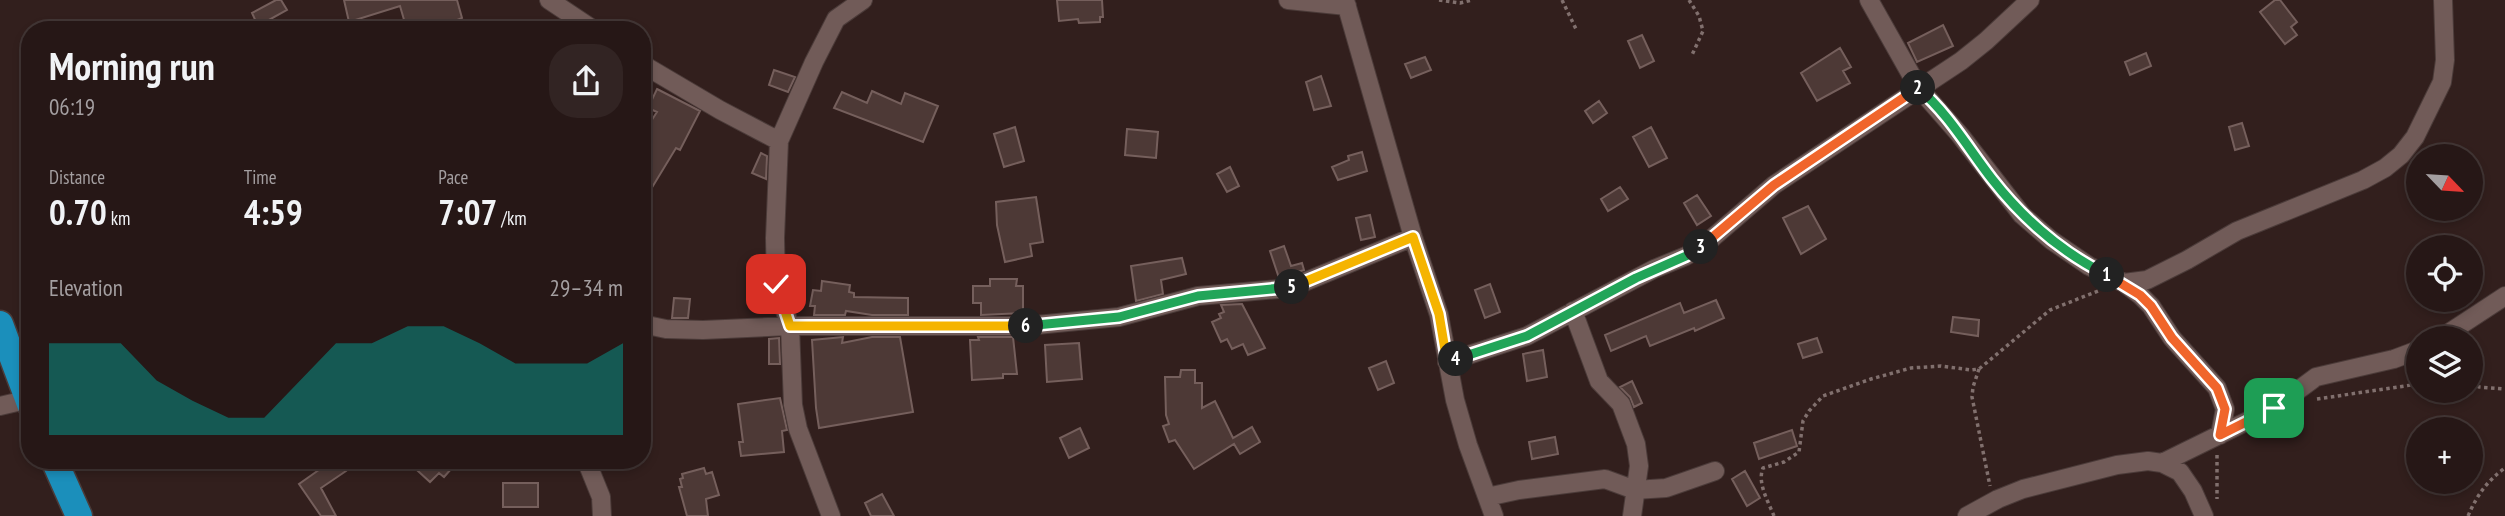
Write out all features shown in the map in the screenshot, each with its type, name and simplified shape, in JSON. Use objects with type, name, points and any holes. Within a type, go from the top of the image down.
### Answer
[{"type":"highway","points":[[0,324],[21,380]]},
{"type":"highway","points":[[58,469],[79,516]]},
{"type":"street","points":[[549,0],[580,21]]},
{"type":"street","points":[[831,516],[798,429],[793,405],[790,326],[776,284],[779,141],[836,19],[863,0]]},
{"type":"street","points":[[1288,0],[1346,3],[1413,237],[1439,314],[1447,362],[1468,445],[1494,516]]},
{"type":"street","points":[[1869,0],[1918,87],[1943,114],[2022,215],[2051,240],[2089,266],[2124,283],[2151,306],[2172,338],[2217,388],[2225,409],[2220,435]]},
{"type":"street","points":[[1447,362],[1527,336],[1703,246],[1774,185],[1961,61],[2031,0]]},
{"type":"street","points":[[2124,283],[2147,280],[2237,231],[2363,180],[2401,155],[2415,137],[2442,82],[2445,60],[2443,0]]},
{"type":"street","points":[[651,69],[779,141]]},
{"type":"street","points":[[651,326],[703,330],[790,326],[1027,326],[1119,317],[1198,296],[1290,288],[1413,237]]},
{"type":"street","points":[[2459,326],[2505,296]]},
{"type":"street","points":[[1573,311],[1599,381],[1621,404],[1636,444],[1639,466],[1632,516]]},
{"type":"street","points":[[2162,463],[2287,399],[2316,377],[2406,354]]},
{"type":"street","points":[[0,407],[21,403]]},
{"type":"street","points":[[1967,516],[1993,501],[2023,489],[2117,465],[2148,461],[2162,463],[2180,471],[2211,512]]},
{"type":"street","points":[[590,469],[601,497],[602,516]]},
{"type":"street","points":[[1487,497],[1605,479],[1635,490],[1666,488],[1715,471]]},
{"type":"path","points":[[1439,0],[1460,3],[1472,0]]},
{"type":"path","points":[[1562,0],[1576,29]]},
{"type":"path","points":[[1689,0],[1699,16],[1703,32],[1692,55]]},
{"type":"path","points":[[1993,501],[1972,397],[1979,369],[2049,310],[2081,296],[2124,283]]},
{"type":"path","points":[[1774,516],[1760,480],[1763,468],[1784,462],[1799,452],[1803,421],[1823,396],[1911,368],[1941,366],[1979,369]]},
{"type":"path","points":[[2287,399],[2312,400],[2406,386]]},
{"type":"path","points":[[2483,387],[2505,389]]},
{"type":"path","points":[[2211,512],[2220,435]]},
{"type":"path","points":[[2468,516],[2481,490],[2505,468]]},
{"type":"building","points":[[276,0],[281,0],[287,10],[267,21],[256,21],[252,13]]},
{"type":"building","points":[[344,0],[457,0],[462,18],[454,21],[404,21],[400,6],[349,21]]},
{"type":"building","points":[[1057,0],[1102,0],[1103,17],[1100,17],[1100,22],[1079,23],[1078,19],[1059,21]]},
{"type":"building","points":[[2275,0],[2280,0],[2297,22],[2291,27],[2297,35],[2285,44],[2260,12]]},
{"type":"building","points":[[1943,25],[1953,46],[1917,62],[1908,43]]},
{"type":"building","points":[[1642,35],[1654,61],[1640,68],[1628,41]]},
{"type":"building","points":[[1840,48],[1851,67],[1843,71],[1850,83],[1817,101],[1801,73]]},
{"type":"building","points":[[2146,53],[2151,66],[2130,75],[2125,62]]},
{"type":"building","points":[[1425,57],[1431,70],[1411,78],[1405,64]]},
{"type":"building","points":[[774,70],[795,77],[788,92],[769,85]]},
{"type":"building","points":[[1321,76],[1331,106],[1314,110],[1306,82]]},
{"type":"building","points":[[657,89],[700,111],[680,150],[676,148],[651,189],[651,121],[657,112],[651,109],[651,102]]},
{"type":"building","points":[[872,91],[901,104],[905,93],[938,106],[923,142],[834,108],[842,92],[867,103]]},
{"type":"building","points":[[1599,101],[1607,113],[1593,123],[1585,111]]},
{"type":"building","points":[[2242,123],[2249,146],[2235,150],[2229,127]]},
{"type":"building","points":[[1015,127],[1024,161],[1004,167],[994,134]]},
{"type":"building","points":[[1651,127],[1667,158],[1649,167],[1633,137]]},
{"type":"building","points":[[1127,129],[1158,132],[1156,158],[1125,155]]},
{"type":"building","points":[[1362,152],[1367,171],[1338,180],[1332,167],[1349,160],[1348,156]]},
{"type":"building","points":[[761,153],[767,156],[766,179],[752,173]]},
{"type":"building","points":[[1230,167],[1239,186],[1227,192],[1217,174]]},
{"type":"building","points":[[1620,187],[1628,199],[1608,211],[1601,199]]},
{"type":"building","points":[[1697,195],[1711,216],[1697,225],[1684,203]]},
{"type":"building","points":[[1036,197],[1043,242],[1030,244],[1032,256],[1005,262],[997,225],[996,202]]},
{"type":"building","points":[[1808,206],[1826,239],[1801,254],[1783,218]]},
{"type":"building","points":[[1370,215],[1375,237],[1361,240],[1356,218]]},
{"type":"building","points":[[1284,246],[1291,266],[1302,263],[1304,270],[1279,278],[1270,251]]},
{"type":"building","points":[[1182,258],[1186,274],[1161,280],[1163,294],[1136,301],[1131,266]]},
{"type":"building","points":[[751,268],[764,269],[763,289],[749,288]]},
{"type":"building","points":[[990,279],[1017,279],[1016,286],[1023,286],[1023,313],[981,315],[981,303],[973,303],[973,286],[990,286]]},
{"type":"building","points":[[822,281],[850,285],[849,292],[854,293],[854,297],[908,298],[908,315],[872,315],[846,311],[845,315],[814,315],[815,306],[810,306],[813,290],[821,291]]},
{"type":"building","points":[[1490,284],[1500,312],[1485,318],[1475,290]]},
{"type":"building","points":[[674,298],[690,299],[688,318],[672,318]]},
{"type":"building","points":[[1716,300],[1724,318],[1650,346],[1646,336],[1611,351],[1605,335],[1680,303],[1684,313]]},
{"type":"building","points":[[1242,304],[1265,348],[1248,355],[1243,344],[1232,349],[1227,339],[1221,342],[1212,322],[1221,318],[1219,314],[1224,312],[1221,305]]},
{"type":"building","points":[[1953,317],[1979,320],[1978,336],[1951,332]]},
{"type":"building","points":[[843,337],[842,343],[872,337],[900,337],[913,412],[819,428],[812,340]]},
{"type":"building","points":[[978,337],[1013,337],[1017,374],[1003,374],[1003,378],[972,380],[970,340],[979,340]]},
{"type":"building","points":[[779,338],[780,364],[769,364],[769,339]]},
{"type":"building","points":[[1817,338],[1822,352],[1803,358],[1798,344]]},
{"type":"building","points":[[1079,343],[1082,379],[1047,382],[1045,345]]},
{"type":"building","points":[[1543,350],[1547,377],[1527,381],[1523,354]]},
{"type":"building","points":[[1386,361],[1394,383],[1378,390],[1369,368]]},
{"type":"building","points":[[1181,370],[1195,370],[1195,383],[1202,383],[1202,408],[1215,401],[1233,438],[1252,427],[1260,442],[1240,454],[1234,444],[1194,469],[1175,440],[1169,442],[1163,426],[1169,424],[1166,415],[1165,377],[1180,377]]},
{"type":"building","points":[[1632,381],[1642,403],[1634,407],[1630,397],[1620,387]]},
{"type":"building","points":[[780,398],[787,430],[782,431],[784,452],[741,456],[739,442],[743,442],[738,404]]},
{"type":"building","points":[[1080,428],[1089,448],[1069,458],[1060,438]]},
{"type":"building","points":[[1792,430],[1797,446],[1759,459],[1754,443]]},
{"type":"building","points":[[1555,437],[1558,454],[1532,459],[1529,442]]},
{"type":"building","points":[[704,468],[706,474],[712,472],[719,495],[706,499],[708,516],[687,516],[679,487],[682,487],[680,479],[683,478],[682,474]]},
{"type":"building","points":[[320,469],[345,469],[346,471],[321,488],[336,516],[321,516],[299,484]]},
{"type":"building","points":[[416,469],[451,469],[444,477],[439,473],[430,482]]},
{"type":"building","points":[[1745,471],[1760,498],[1747,506],[1732,479]]},
{"type":"building","points":[[503,483],[538,483],[538,507],[503,507]]},
{"type":"building","points":[[882,494],[894,516],[871,516],[865,503]]},
{"type":"route","points":[[776,284],[790,326],[1027,326],[1119,317],[1198,296],[1290,288],[1413,237],[1439,314],[1447,362],[1527,336],[1654,269],[1686,256],[1703,246],[1774,185],[1918,87],[1935,104],[2022,215],[2051,240],[2089,266],[2124,283],[2151,306],[2172,338],[2201,368],[2222,397],[2225,414],[2220,435],[2274,408]]}]
